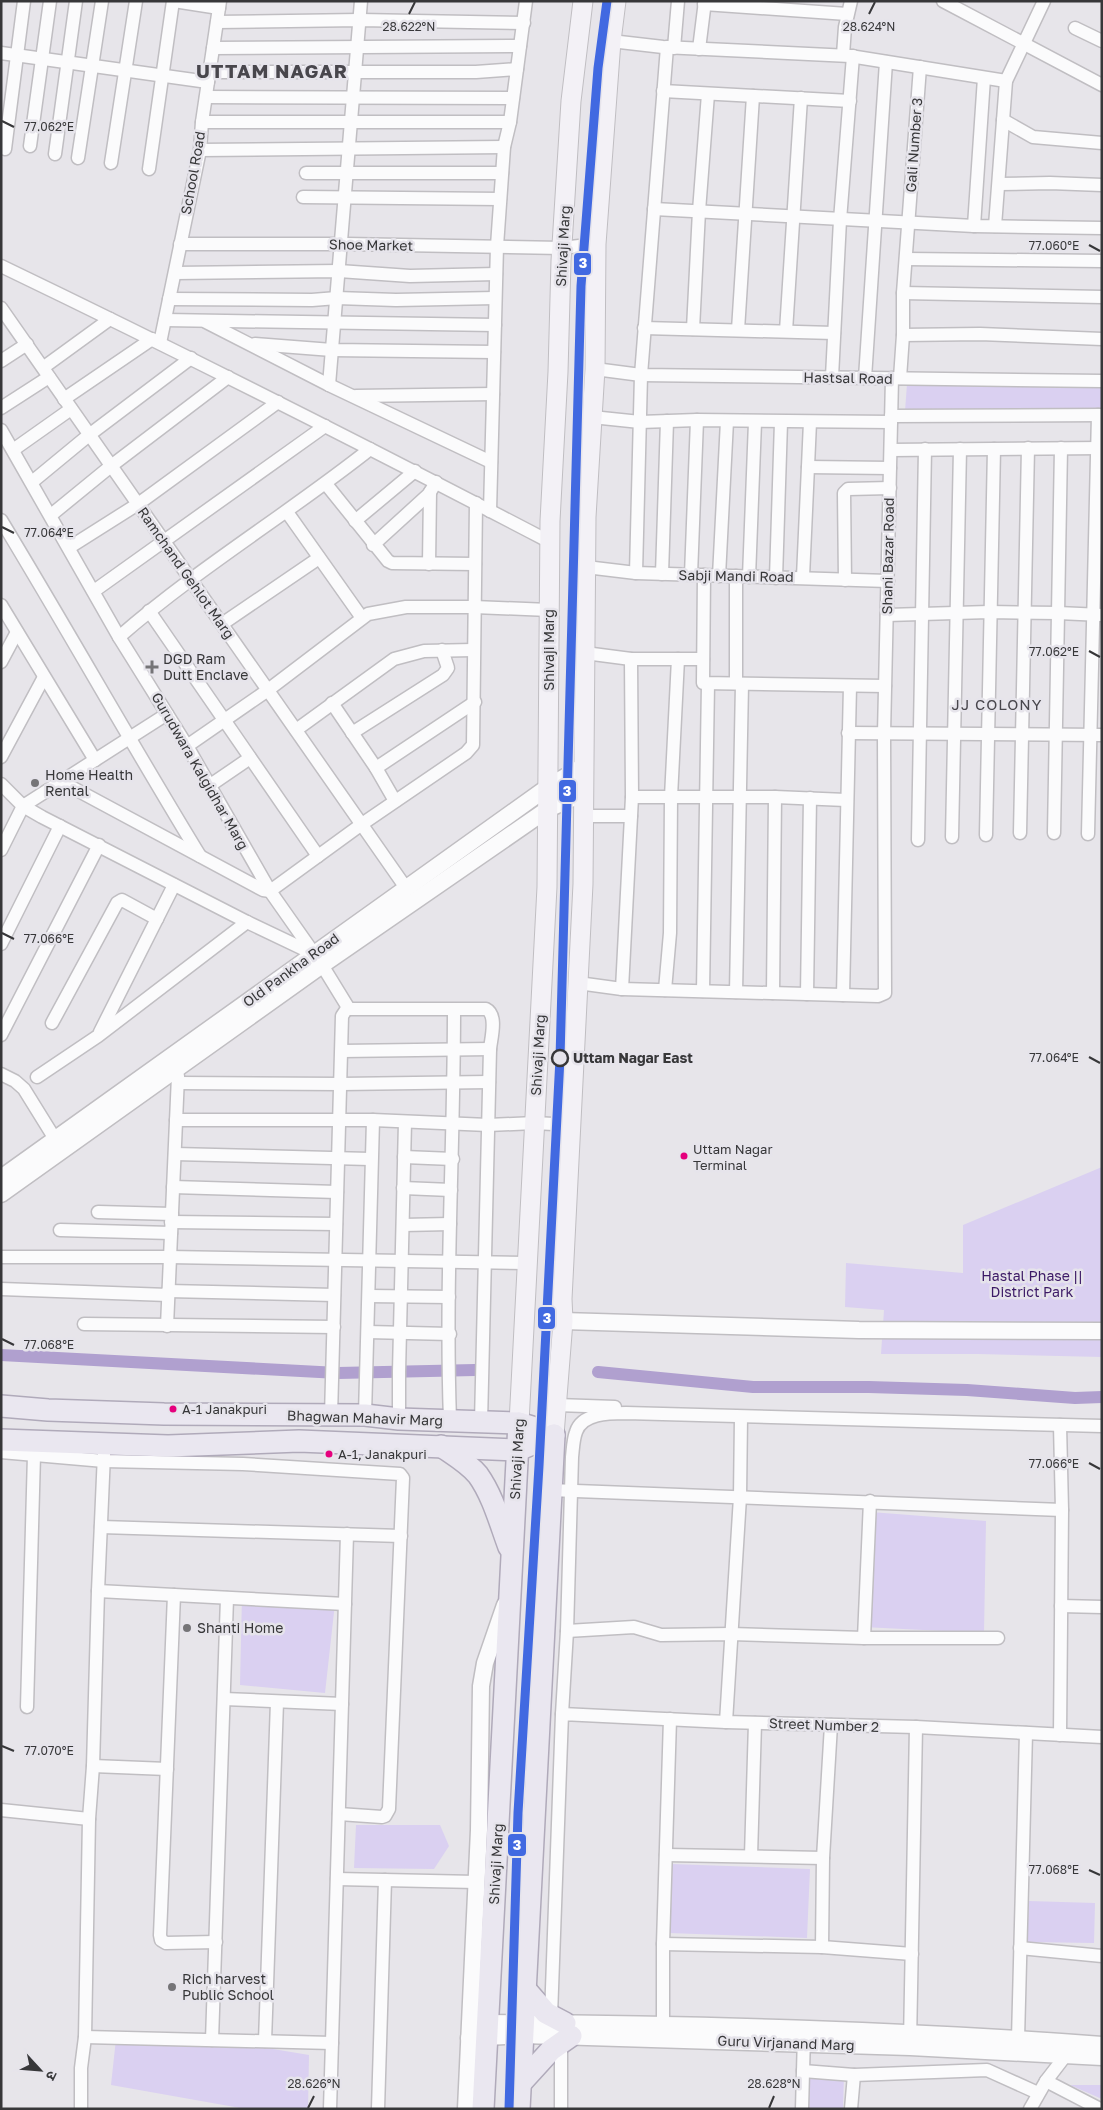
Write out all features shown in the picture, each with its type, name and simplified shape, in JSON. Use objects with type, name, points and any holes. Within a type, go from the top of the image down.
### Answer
[{"type":"main road","name":"Shivaji Marg","points":[[483,2109],[481,2033],[518,1450],[547,887],[550,542],[562,248],[571,101],[583,1]]},
{"type":"main road","points":[[519,2109],[550,1490],[563,1321],[562,1299],[583,884],[586,517],[595,369],[596,244],[611,41],[616,1]]},
{"type":"main road","name":"Bhagwan Mahavir Marg","points":[[1,1406],[48,1410],[164,1414],[365,1415],[399,1419],[519,1423],[554,1435]]},
{"type":"main road","points":[[518,1450],[554,1435]]},
{"type":"main road","name":"Bhagwan Mahavir Marg","points":[[1,1440],[104,1453],[168,1446],[299,1442],[518,1450]]},
{"type":"main road","points":[[441,1446],[466,1463],[477,1475],[486,1489],[511,1551]]},
{"type":"main road","points":[[520,2084],[551,2050],[562,2030],[525,1989]]},
{"type":"street","points":[[5,149],[24,1]]},
{"type":"street","points":[[30,146],[50,1]]},
{"type":"street","points":[[55,154],[76,1]]},
{"type":"street","points":[[78,158],[102,1]]},
{"type":"street","points":[[111,162],[136,1]]},
{"type":"street","points":[[149,170],[174,1],[220,5]]},
{"type":"street","points":[[329,385],[361,1]]},
{"type":"street","points":[[490,511],[495,298],[500,199],[504,147],[510,122],[526,1]]},
{"type":"street","points":[[636,573],[644,328],[664,92],[678,1]]},
{"type":"street","points":[[832,377],[840,220],[850,101],[847,14],[852,1]]},
{"type":"street","points":[[995,226],[1006,81],[1044,1]]},
{"type":"street","points":[[945,2],[1102,85]]},
{"type":"street","points":[[699,49],[704,3],[847,14]]},
{"type":"street","name":"School Road","points":[[156,341],[165,320],[200,150],[202,122],[220,5]]},
{"type":"street","points":[[217,22],[360,20],[524,23]]},
{"type":"street","points":[[1075,28],[1102,41]]},
{"type":"street","points":[[611,41],[670,48],[848,56],[1006,81]]},
{"type":"street","points":[[213,48],[520,46]]},
{"type":"street","points":[[1,53],[162,76],[209,77],[356,71],[476,72],[517,69]]},
{"type":"street","points":[[865,378],[886,62]]},
{"type":"street","name":"Gali Number 3","points":[[904,293],[920,67]]},
{"type":"street","points":[[974,226],[984,78]]},
{"type":"street","points":[[664,92],[850,101]]},
{"type":"street","points":[[693,329],[699,211],[708,94]]},
{"type":"street","points":[[738,330],[753,96]]},
{"type":"street","points":[[206,97],[513,98]]},
{"type":"street","points":[[786,331],[801,98]]},
{"type":"street","points":[[1003,120],[1033,137],[1102,143]]},
{"type":"street","points":[[202,122],[510,122]]},
{"type":"street","points":[[200,150],[504,147]]},
{"type":"street","points":[[306,173],[502,173]]},
{"type":"street","points":[[999,184],[1102,185]]},
{"type":"street","points":[[303,197],[500,199]]},
{"type":"street","points":[[654,209],[974,226],[1102,228]]},
{"type":"street","name":"Shoe Market","points":[[180,244],[342,244],[562,248],[596,244]]},
{"type":"street","points":[[906,259],[1102,261]]},
{"type":"street","points":[[1,266],[110,318],[415,471],[433,487],[476,504],[550,542]]},
{"type":"street","points":[[174,272],[339,271],[410,276],[496,274]]},
{"type":"street","points":[[904,293],[1102,297]]},
{"type":"street","name":"Shani Bazar Road","points":[[842,996],[878,996],[885,993],[886,990],[884,734],[891,419],[903,335],[904,293]]},
{"type":"street","points":[[169,299],[312,300],[337,298],[396,300],[495,298]]},
{"type":"street","name":"Ramchand Gehlot Marg","points":[[1,308],[406,888]]},
{"type":"street","points":[[1,408],[110,318]]},
{"type":"street","points":[[165,320],[495,325]]},
{"type":"street","points":[[204,321],[329,385],[491,462]]},
{"type":"street","points":[[644,328],[834,332]]},
{"type":"street","points":[[903,335],[980,334],[1102,338]]},
{"type":"street","points":[[13,450],[68,404],[156,341]]},
{"type":"street","points":[[1,361],[27,344]]},
{"type":"street","points":[[248,344],[332,350],[494,352]]},
{"type":"street","points":[[32,482],[89,435],[190,358]]},
{"type":"street","name":"Hastsal Road","points":[[595,369],[641,375],[1102,381]]},
{"type":"street","points":[[50,514],[228,377]]},
{"type":"street","points":[[354,396],[493,394]]},
{"type":"street","points":[[70,547],[138,504],[278,402]]},
{"type":"street","points":[[592,417],[640,422],[697,420],[810,422],[1100,415],[1096,735],[1088,834]]},
{"type":"street","points":[[697,420],[698,575],[703,659],[702,681],[708,684],[885,686]]},
{"type":"street","points":[[662,574],[667,421]]},
{"type":"street","points":[[719,576],[727,421]]},
{"type":"street","points":[[736,992],[742,576],[755,422]]},
{"type":"street","points":[[776,578],[781,422]]},
{"type":"street","points":[[803,577],[810,422]]},
{"type":"street","points":[[94,591],[325,426]]},
{"type":"street","name":"Gurudwara Kalgidhar Marg","points":[[1,430],[70,547],[119,637],[187,746],[270,891],[349,1009]]},
{"type":"street","points":[[1020,833],[1028,448]]},
{"type":"street","points":[[1054,833],[1061,448]]},
{"type":"street","points":[[891,450],[1099,448]]},
{"type":"street","points":[[119,637],[149,611],[326,484],[370,449]]},
{"type":"street","points":[[918,840],[925,449]]},
{"type":"street","points":[[952,837],[960,449]]},
{"type":"street","points":[[986,835],[989,612],[994,449]]},
{"type":"street","points":[[808,467],[890,468]]},
{"type":"street","points":[[355,521],[415,471]]},
{"type":"street","points":[[326,484],[373,545],[392,563],[475,564]]},
{"type":"street","points":[[373,545],[433,487]]},
{"type":"street","points":[[429,564],[433,487]]},
{"type":"street","points":[[845,580],[844,493],[848,489],[853,488],[890,488]]},
{"type":"street","points":[[62,782],[201,858],[263,890],[270,891],[473,745],[476,504]]},
{"type":"street","points":[[286,512],[362,618]]},
{"type":"street","points":[[1,520],[71,636],[128,739],[201,858]]},
{"type":"street","points":[[222,624],[319,558]]},
{"type":"street","name":"Sabji Mandi Road","points":[[586,567],[636,573],[776,578],[803,577],[888,582]]},
{"type":"street","points":[[1,605],[95,760]]},
{"type":"street","points":[[187,746],[268,690],[362,618],[380,611],[406,607],[474,606],[549,610]]},
{"type":"street","points":[[149,611],[318,856]]},
{"type":"street","points":[[887,615],[989,612],[1058,613],[1097,616]]},
{"type":"street","points":[[1,662],[17,632]]},
{"type":"street","points":[[352,733],[443,675],[448,668],[442,650]]},
{"type":"street","points":[[296,730],[394,659],[424,651],[473,650]]},
{"type":"street","points":[[585,653],[631,659],[703,659]]},
{"type":"street","points":[[622,989],[632,816],[631,659]]},
{"type":"street","points":[[665,990],[670,934],[671,797],[678,659]]},
{"type":"street","points":[[1,756],[44,677]]},
{"type":"street","points":[[703,991],[708,684]]},
{"type":"street","points":[[578,983],[622,989],[842,996],[850,686]]},
{"type":"street","points":[[376,768],[475,702]]},
{"type":"street","points":[[332,704],[376,768],[394,800]]},
{"type":"street","points":[[1,850],[23,806],[167,714]]},
{"type":"street","points":[[848,733],[1096,735]]},
{"type":"street","points":[[209,786],[250,758]]},
{"type":"street","name":"Old Pankha Road","points":[[1,1194],[178,1076],[317,959],[406,888],[548,787],[584,766]]},
{"type":"street","points":[[1,784],[23,806],[317,959]]},
{"type":"street","name":"Old Pankha Road","points":[[1,1178],[317,959],[548,809],[584,793]]},
{"type":"street","points":[[632,797],[740,796],[846,800]]},
{"type":"street","points":[[773,994],[774,797]]},
{"type":"street","points":[[807,994],[810,798]]},
{"type":"street","points":[[583,816],[632,816]]},
{"type":"street","points":[[1,944],[60,826]]},
{"type":"street","points":[[1,1035],[98,845]]},
{"type":"street","points":[[98,1036],[174,885]]},
{"type":"street","points":[[52,1023],[119,901],[157,919]]},
{"type":"street","points":[[37,1078],[98,1036],[247,922]]},
{"type":"street","points":[[331,1416],[342,1016],[349,1009],[486,1009],[492,1013],[480,1422]]},
{"type":"street","points":[[450,1420],[448,1371],[450,1334],[449,1263],[454,1124],[454,1010]]},
{"type":"street","points":[[342,1051],[490,1050]]},
{"type":"street","points":[[1,1074],[15,1081],[24,1089],[54,1140]]},
{"type":"street","points":[[167,1326],[178,1076],[341,1084],[489,1082]]},
{"type":"street","points":[[176,1120],[373,1120],[488,1125],[535,1123],[571,1125]]},
{"type":"street","points":[[365,1415],[370,1260],[370,1159],[373,1120]]},
{"type":"street","points":[[399,1419],[405,1122]]},
{"type":"street","points":[[174,1154],[370,1159]]},
{"type":"street","points":[[404,1158],[452,1159]]},
{"type":"street","points":[[173,1187],[337,1192]]},
{"type":"street","points":[[403,1188],[451,1190]]},
{"type":"street","points":[[98,1212],[171,1223]]},
{"type":"street","points":[[60,1230],[171,1223],[336,1224]]},
{"type":"street","points":[[402,1225],[450,1224]]},
{"type":"street","points":[[1,1257],[169,1257],[527,1263]]},
{"type":"street","points":[[1,1289],[334,1295]]},
{"type":"street","points":[[369,1296],[449,1297]]},
{"type":"street","points":[[563,1321],[859,1330],[1102,1331]]},
{"type":"street","points":[[84,1324],[334,1326]]},
{"type":"street","points":[[368,1332],[450,1334]]},
{"type":"street","points":[[557,1405],[1102,1418]]},
{"type":"street","points":[[560,2109],[562,2030],[562,1714],[573,1490],[572,1457],[575,1433],[578,1427],[589,1418],[597,1415],[617,1413],[1102,1426]]},
{"type":"street","points":[[726,1722],[740,1497],[741,1417]]},
{"type":"street","points":[[1060,1425],[1062,1510],[1060,1735]]},
{"type":"street","points":[[1,1452],[34,1455],[104,1453],[400,1474],[403,1478],[389,1809],[385,1816],[382,1817],[339,1814]]},
{"type":"street","points":[[81,2109],[81,2068],[86,2037],[89,1819],[94,1766],[98,1591],[104,1453]]},
{"type":"street","points":[[27,1707],[34,1455]]},
{"type":"street","points":[[550,1490],[1062,1510]]},
{"type":"street","points":[[864,1638],[870,1502]]},
{"type":"street","points":[[101,1527],[401,1536]]},
{"type":"street","points":[[330,2109],[347,1534]]},
{"type":"street","points":[[466,2109],[481,2033],[476,1882],[482,1680],[485,1663],[510,1588]]},
{"type":"street","points":[[98,1591],[345,1604]]},
{"type":"street","points":[[174,1595],[160,1935],[161,1940],[166,1943],[216,1942]]},
{"type":"street","points":[[212,2040],[227,1598]]},
{"type":"street","points":[[1061,1606],[1102,1607]]},
{"type":"street","points":[[567,1631],[634,1627],[662,1635],[731,1634],[864,1638],[998,1638]]},
{"type":"street","points":[[224,1699],[342,1704]]},
{"type":"street","points":[[265,2041],[277,1702]]},
{"type":"street","name":"Street Number 2","points":[[562,1714],[726,1722],[916,1727],[1102,1737]]},
{"type":"street","points":[[663,2024],[663,1944],[670,1719]]},
{"type":"street","points":[[751,1856],[755,1723]]},
{"type":"street","points":[[822,1947],[823,1858],[831,1725]]},
{"type":"street","points":[[910,2041],[916,1727]]},
{"type":"street","points":[[1018,2039],[1026,1733]]},
{"type":"street","points":[[94,1766],[167,1769]]},
{"type":"street","points":[[1,1810],[89,1819]]},
{"type":"street","points":[[666,1855],[823,1858]]},
{"type":"street","points":[[337,1879],[476,1882]]},
{"type":"street","points":[[378,2109],[384,1880]]},
{"type":"street","points":[[663,1944],[822,1947],[912,1954]]},
{"type":"street","points":[[1020,1948],[1102,1952]]},
{"type":"street","name":"Guru Virjanand Marg","points":[[562,2030],[663,2024],[804,2037]]},
{"type":"street","name":"Guru Virjanand Marg","points":[[481,2033],[523,2029],[910,2041],[1102,2057]]},
{"type":"street","points":[[86,2037],[332,2043]]},
{"type":"street","points":[[802,2109],[804,2037]]},
{"type":"street","name":"Guru Virjanand Marg","points":[[910,2041],[1018,2039],[1102,2045]]},
{"type":"street","points":[[1030,2109],[1046,2081],[1066,2055]]},
{"type":"street","points":[[803,2071],[854,2075],[987,2070],[1038,2093]]},
{"type":"street","points":[[851,2109],[854,2075]]},
{"type":"street","points":[[1046,2081],[1100,2109]]},
{"type":"green space","points":[[907,384],[1102,387],[1102,413],[905,411]]},
{"type":"green space","name":"Hastal Phase || District Park","points":[[1102,1167],[1102,1357],[881,1354],[884,1310],[845,1307],[846,1263],[963,1273],[963,1225]]},
{"type":"green space","points":[[871,1512],[986,1521],[984,1633],[863,1627]]},
{"type":"green space","points":[[242,1596],[335,1603],[325,1693],[240,1685]]},
{"type":"green space","points":[[356,1825],[440,1825],[449,1846],[434,1869],[354,1868]]},
{"type":"green space","points":[[671,1864],[810,1869],[807,1938],[669,1933]]},
{"type":"green space","points":[[1029,1901],[1095,1903],[1094,1943],[1027,1942]]},
{"type":"green space","points":[[116,2039],[261,2047],[309,2055],[308,2109],[246,2109],[111,2085]]},
{"type":"green space","points":[[810,2073],[844,2074],[843,2109],[809,2109]]},
{"type":"green space","points":[[1070,2085],[1102,2085],[1102,2099]]},
{"type":"waterway","points":[[1,1355],[338,1373],[475,1370]]},
{"type":"waterway","points":[[598,1372],[753,1387],[869,1387],[967,1390],[1075,1398],[1102,1397]]},
{"type":"metro line","name":"3","points":[[509,2109],[518,1813],[539,1466],[560,1058],[581,286],[598,68],[607,1]]},
{"type":"place","name":"DGD Ram Dutt Enclave","points":[[152,667]]},
{"type":"place","name":"Home Health Rental","points":[[35,783]]},
{"type":"place","name":"Uttam Nagar East","points":[[560,1058]]},
{"type":"place","name":"Uttam Nagar Terminal","points":[[684,1156]]},
{"type":"place","name":"A-1 Janakpuri","points":[[173,1409]]},
{"type":"place","name":"A-1, Janakpuri","points":[[329,1454]]},
{"type":"place","name":"Shanti Home","points":[[187,1628]]},
{"type":"place","name":"Rich harvest Public School","points":[[172,1987]]},
{"type":"district","name":"UTTAM NAGAR","points":[[272,71]]},
{"type":"district","name":"JJ COLONY","points":[[997,705]]}]
